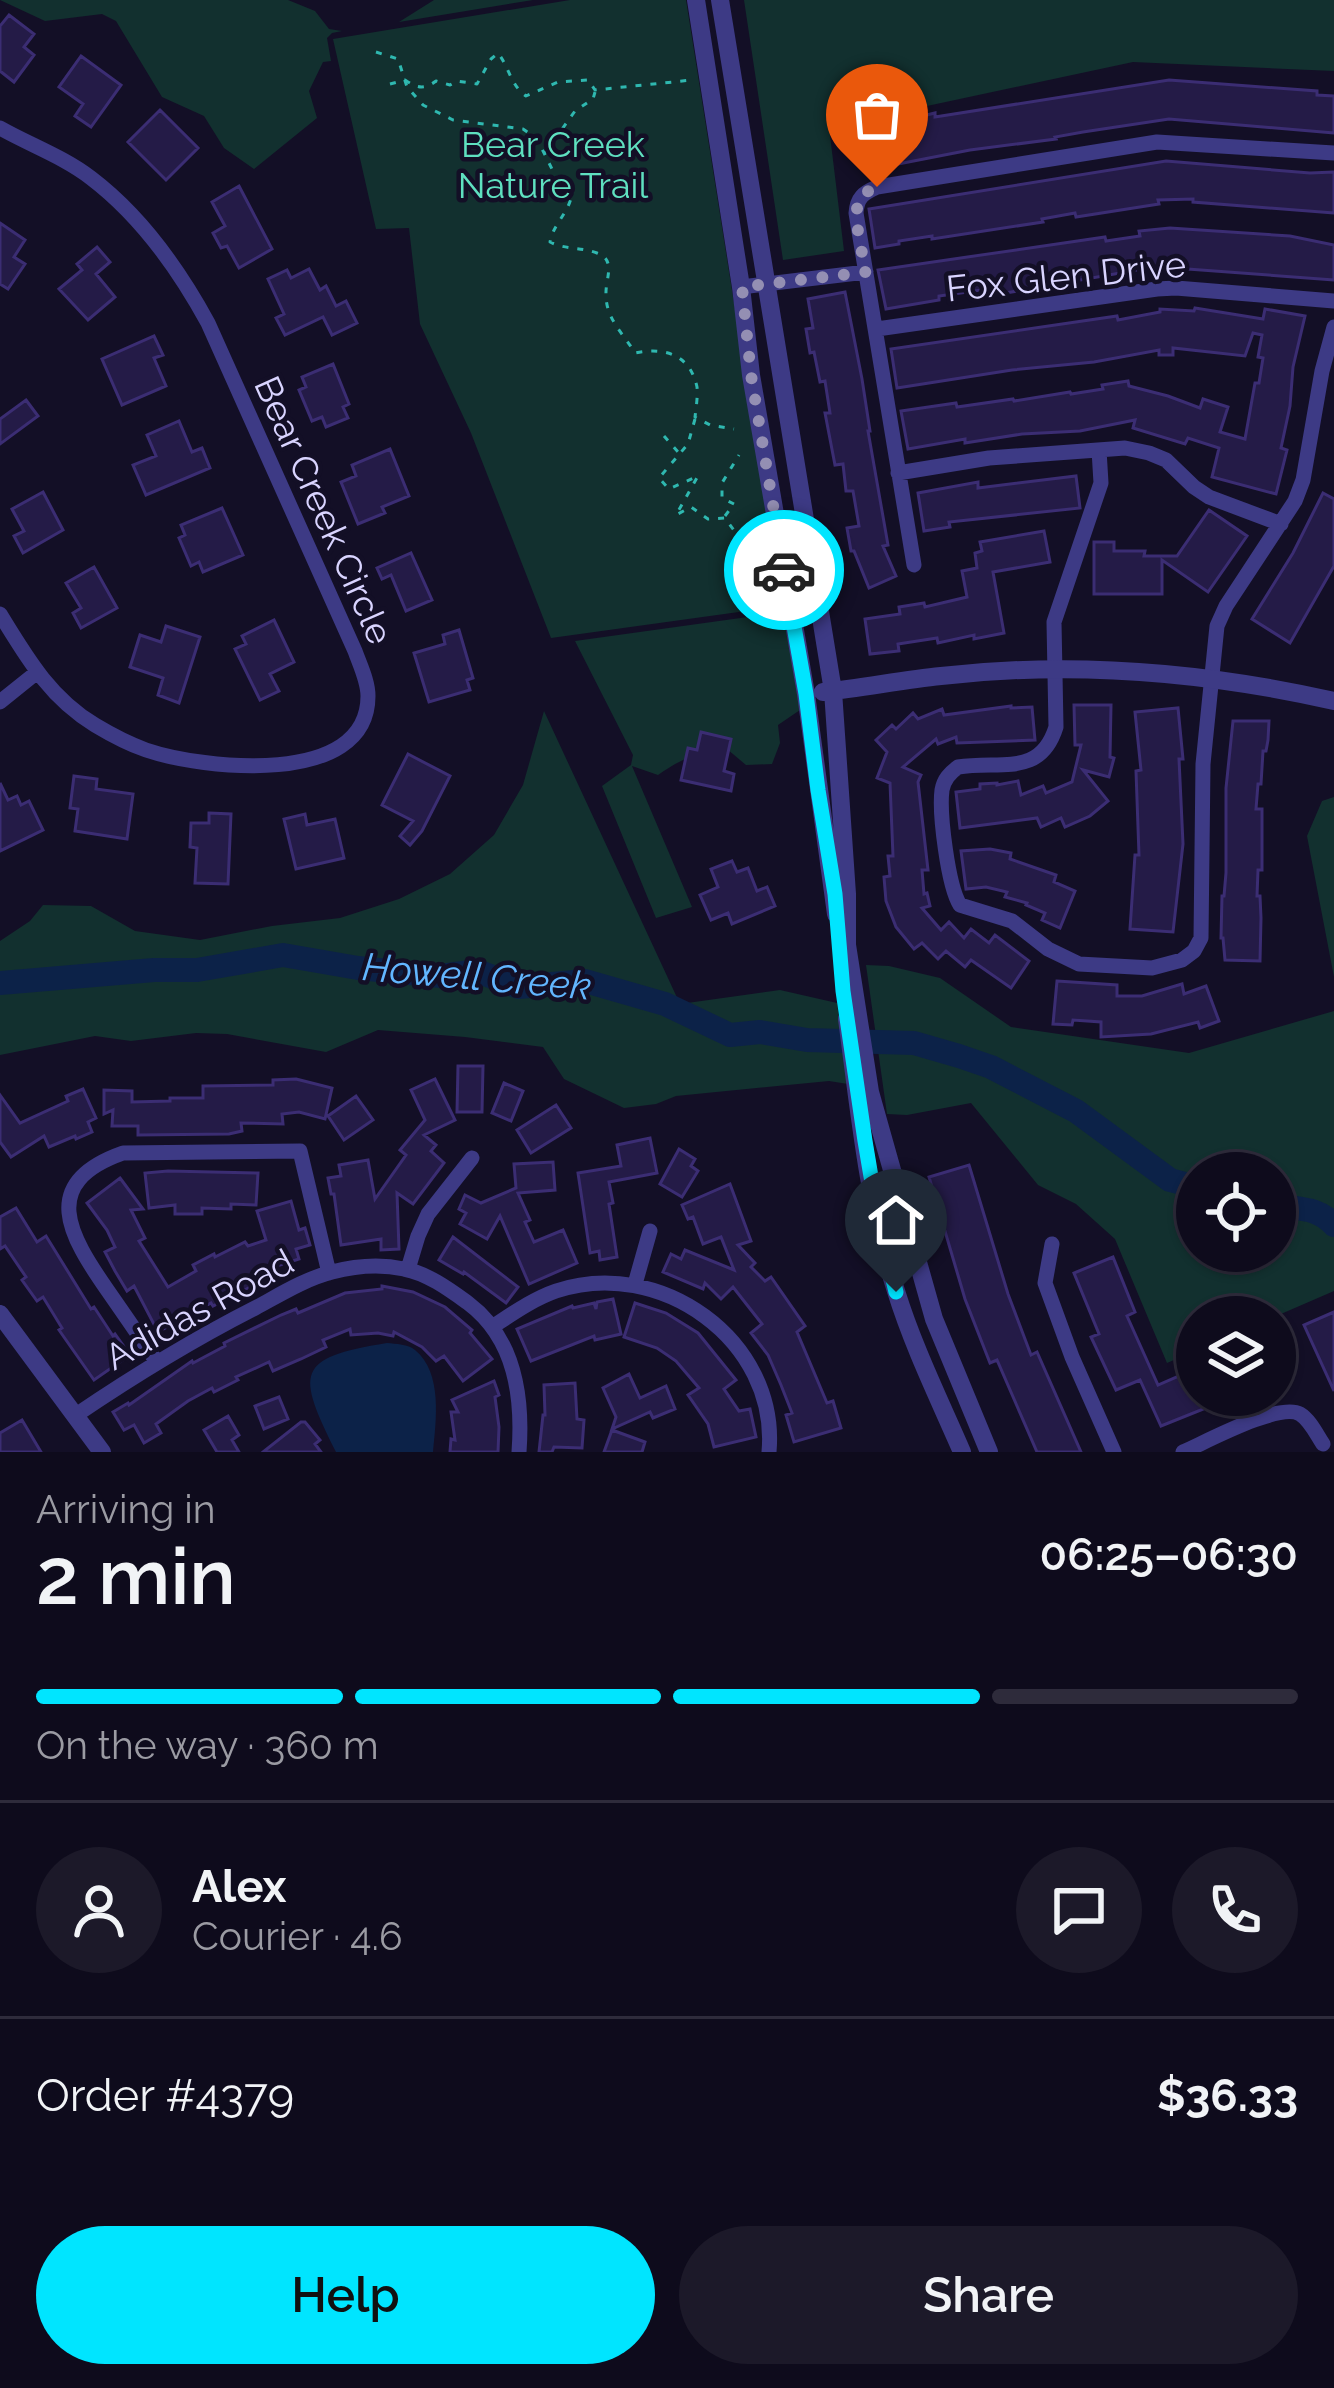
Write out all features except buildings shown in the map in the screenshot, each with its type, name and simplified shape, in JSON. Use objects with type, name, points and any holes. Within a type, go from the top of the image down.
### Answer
[{"type":"street","points":[[696,0],[742,287],[751,375],[806,694],[886,1258],[912,1337],[962,1452]]},
{"type":"street","points":[[720,0],[833,691],[847,894],[848,991]]},
{"type":"street","name":"Bear Creek Circle","points":[[0,128],[89,176],[122,205],[183,277],[355,652],[368,694],[365,717],[355,736],[315,759],[224,764],[146,750],[64,704],[36,673],[0,614]]},
{"type":"street","points":[[914,566],[856,213],[857,202],[865,193],[877,187],[1157,142],[1334,153]]},
{"type":"street","points":[[742,287],[866,272]]},
{"type":"street","name":"Fox Glen Drive","points":[[877,329],[1157,289],[1334,301]]},
{"type":"street","points":[[1100,450],[1101,483],[1054,622],[1056,727],[1045,752],[1020,763],[958,766],[941,793],[953,893],[960,905],[1012,921],[1065,960],[1152,968],[1182,960],[1201,938],[1203,764],[1218,623],[1304,480],[1334,327]]},
{"type":"street","points":[[898,473],[989,458],[1125,448],[1150,452],[1209,497],[1281,524]]},
{"type":"street","points":[[806,694],[943,676],[1053,671],[1211,677],[1334,701]]},
{"type":"street","points":[[0,702],[36,673]]},
{"type":"street","points":[[857,1045],[934,1319],[989,1452]]},
{"type":"street","points":[[156,1360],[81,1252],[71,1230],[72,1189],[102,1161],[124,1153],[300,1150],[329,1273]]},
{"type":"street","points":[[408,1269],[428,1214],[472,1158]]},
{"type":"street","points":[[635,1284],[650,1231]]},
{"type":"street","points":[[1052,1244],[1045,1283],[1114,1452]]},
{"type":"street","name":"Adidas Road","points":[[76,1415],[156,1360],[329,1273],[372,1267],[408,1269],[475,1308],[510,1358],[522,1412],[519,1452]]},
{"type":"street","points":[[491,1327],[556,1291],[614,1283],[669,1294],[723,1330],[740,1352],[763,1398],[769,1452]]},
{"type":"street","points":[[0,1314],[102,1452]]},
{"type":"street","points":[[1183,1452],[1278,1411],[1295,1411],[1305,1417],[1323,1444]]},
{"type":"path","points":[[376,52],[398,59],[407,87],[423,105],[453,120],[523,129],[537,139],[554,173],[572,194],[569,210],[550,242],[564,249],[599,253],[608,261],[605,299],[610,320],[635,353],[674,353],[687,365],[697,388],[688,444],[659,478],[669,489],[698,476],[676,515],[691,507],[708,519],[724,518]]},
{"type":"path","points":[[390,84],[405,80],[427,88],[436,82],[477,84],[499,53],[517,89],[526,96],[558,82],[588,80],[595,90],[593,99],[575,111],[544,153]]},
{"type":"path","points":[[595,90],[678,82]]},
{"type":"path","points":[[695,417],[734,429]]},
{"type":"path","points":[[664,436],[679,454]]},
{"type":"path","points":[[724,518],[734,505],[722,498],[722,483],[739,455]]},
{"type":"path","points":[[724,518],[741,540],[756,548]]},
{"type":"green space","points":[[0,0],[288,0],[315,11],[329,29],[342,31],[327,38],[331,61],[323,62],[309,91],[317,118],[254,169],[224,148],[204,116],[162,97],[116,21],[102,14],[45,21]]},
{"type":"green space","points":[[434,0],[533,0],[399,22]]},
{"type":"green space","name":"Bear Creek Nature Trail","points":[[570,0],[686,0],[782,606],[551,638],[471,433],[420,324],[409,228],[376,229],[333,39]]},
{"type":"green space","points":[[744,0],[1334,0],[1334,71],[1133,62],[829,127],[844,251],[783,260]]},
{"type":"green space","points":[[783,612],[800,710],[778,725],[780,743],[772,764],[746,765],[727,749],[690,757],[658,775],[632,766],[692,907],[656,918],[602,786],[631,765],[633,755],[575,641]]},
{"type":"green space","points":[[544,711],[680,1004],[780,990],[837,1003],[848,1084],[829,1081],[676,1096],[624,1108],[564,1079],[543,1047],[378,1030],[326,1052],[196,1033],[131,1041],[95,1036],[0,1055],[0,941],[30,921],[43,905],[91,906],[135,931],[200,940],[340,918],[399,899],[450,874],[494,835],[523,785]]},
{"type":"green space","points":[[1334,797],[1334,977],[1307,836],[1322,801]]},
{"type":"green space","points":[[866,965],[940,978],[1011,1027],[1189,1053],[1334,1011],[1334,1291],[1296,1307],[1296,1296],[1176,1296],[1176,1359],[1167,1363],[1115,1239],[1076,1204],[1038,1185],[971,1103],[887,1114]]},
{"type":"water","points":[[387,1343],[412,1348],[430,1371],[436,1398],[433,1452],[336,1452],[314,1404],[312,1374],[334,1355]]},
{"type":"waterway","name":"Howell Creek","points":[[0,983],[197,970],[283,955],[441,976],[477,971],[519,987],[585,981],[665,1004],[730,1035],[760,1032],[807,1040],[914,1043],[959,1056],[991,1067],[1076,1111],[1176,1182]]},
{"type":"waterway","name":"Howell Creek","points":[[1296,1209],[1314,1212],[1334,1225]]},
{"type":"way so far","points":[[784,570],[751,375],[742,287],[866,272],[857,202],[877,187]]},
{"type":"route","points":[[784,570],[835,894],[843,991],[865,1141],[896,1292]]}]
